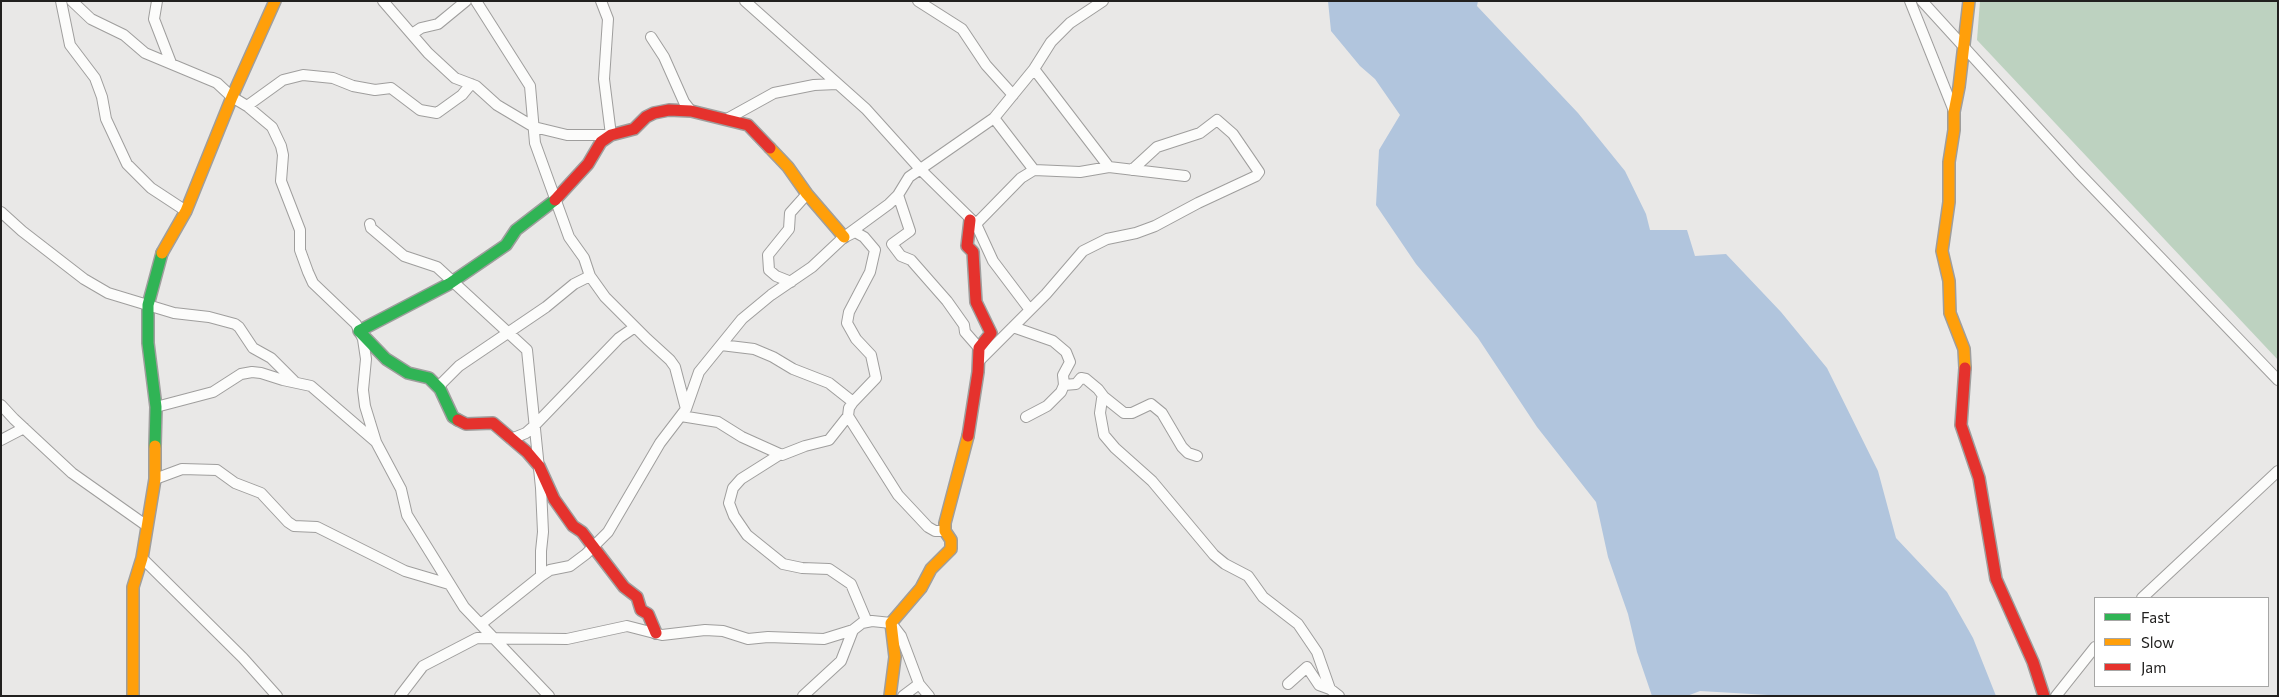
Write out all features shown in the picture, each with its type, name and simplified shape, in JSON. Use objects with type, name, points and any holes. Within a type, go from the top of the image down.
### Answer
[{"type":"street","points":[[61,1],[69,42],[95,78],[102,97],[106,119],[127,164],[151,188],[186,211]]},
{"type":"street","points":[[72,1],[96,22],[118,30],[145,53],[210,78],[272,127],[283,155],[281,181],[300,230],[300,250],[308,272],[313,283],[356,324],[359,331],[365,350],[363,390],[365,406],[376,442],[401,490],[407,514],[464,608],[549,696]]},
{"type":"street","points":[[157,1],[154,19],[171,63]]},
{"type":"street","points":[[383,1],[454,78],[476,86],[497,105],[534,127],[567,135],[611,135],[634,130],[646,117],[654,112],[669,110],[691,112],[742,122],[753,128],[788,167],[807,194],[843,237]]},
{"type":"street","points":[[412,34],[421,28],[438,24],[466,1]]},
{"type":"street","points":[[476,1],[530,86],[536,143],[568,237],[584,258],[590,276],[605,297],[675,367],[683,413]]},
{"type":"street","points":[[601,1],[608,19],[604,79],[611,135]]},
{"type":"street","points":[[746,1],[880,122],[921,170],[973,222],[999,269],[1030,310]]},
{"type":"street","points":[[918,1],[962,29],[986,65],[1014,95]]},
{"type":"street","points":[[481,624],[550,570],[570,566],[608,532],[660,443],[683,413],[699,372],[742,319],[812,267],[843,237],[898,195],[909,177],[994,118],[1034,69],[1051,42],[1070,23],[1103,1]]},
{"type":"street","points":[[1910,1],[1954,112]]},
{"type":"street","points":[[1922,1],[2078,172],[2278,380]]},
{"type":"street","points":[[1969,1],[1962,47],[1959,87],[1954,112],[1949,162],[1949,202],[1942,251],[1949,281],[1950,313],[1964,349],[1965,371],[1961,425],[1979,478],[1996,579],[2033,662],[2044,696]]},
{"type":"street","points":[[133,696],[133,588],[142,558],[155,479],[156,408],[148,343],[148,305],[162,252],[186,211],[271,3]]},
{"type":"street","points":[[651,37],[664,57],[684,102],[691,112]]},
{"type":"street","points":[[1034,69],[1108,167]]},
{"type":"street","points":[[247,106],[283,80],[303,75],[333,78],[360,88],[376,90],[391,88],[420,110],[437,112],[462,95],[472,84]]},
{"type":"street","points":[[727,119],[736,112],[754,105],[774,93],[837,84]]},
{"type":"street","points":[[994,118],[1034,170]]},
{"type":"street","points":[[979,360],[1030,310],[1083,251],[1106,239],[1136,233],[1155,226],[1198,203],[1256,176],[1258,172],[1233,134],[1217,120],[1195,135],[1157,147],[1132,170]]},
{"type":"street","points":[[359,331],[453,281],[506,245],[516,230],[556,199],[588,164],[601,142],[611,135]]},
{"type":"street","points":[[890,696],[895,658],[891,623],[921,588],[931,570],[951,549],[951,540],[945,531],[945,523],[966,441],[979,360],[979,348],[991,333],[976,302],[973,252],[966,246],[973,222],[1021,178],[1034,170],[1080,172],[1108,167],[1185,176]]},
{"type":"street","points":[[790,282],[776,276],[769,270],[768,255],[789,229],[790,213],[807,194]]},
{"type":"street","points":[[898,195],[910,231],[892,244],[901,256],[911,260],[946,301],[964,324],[965,332],[979,348]]},
{"type":"street","points":[[1,212],[22,231],[96,287],[148,305],[186,315],[209,317],[235,324],[253,348],[271,358],[294,381]]},
{"type":"street","points":[[370,224],[372,228],[404,256],[437,268],[509,331],[527,350],[539,466],[543,532],[541,576]]},
{"type":"street","points":[[843,237],[855,232],[864,237],[875,250],[870,272],[849,312],[847,323],[856,339],[871,355],[876,378],[853,402],[848,416],[829,440],[779,455],[741,479],[733,488],[729,503],[734,516],[747,535],[782,564],[802,568],[829,569],[851,584],[868,622]]},
{"type":"street","points":[[438,387],[459,366],[546,307],[574,284],[590,276]]},
{"type":"street","points":[[512,439],[526,433],[536,425],[619,338],[635,327]]},
{"type":"street","points":[[1013,327],[1053,341],[1066,352],[1070,362],[1062,375],[1064,385]]},
{"type":"street","points":[[359,331],[386,359],[408,373],[429,378],[438,387],[453,417],[466,424],[493,423],[539,466],[554,499],[573,526],[582,532],[624,587],[637,597],[641,610],[648,614],[656,633]]},
{"type":"street","points":[[721,345],[754,350],[773,357],[793,369],[829,384],[853,402]]},
{"type":"street","points":[[156,408],[213,392],[241,374],[252,372],[311,386],[376,442]]},
{"type":"street","points":[[1026,417],[1047,406],[1064,385],[1076,384],[1084,378],[1098,388],[1104,397],[1124,413],[1132,414],[1151,404],[1162,414],[1182,447],[1188,453],[1197,456]]},
{"type":"street","points":[[1104,397],[1100,413],[1104,435],[1109,442],[1152,481],[1214,555],[1225,564],[1248,576],[1263,597],[1298,624],[1316,652],[1330,688]]},
{"type":"street","points":[[1,405],[72,473],[147,526]]},
{"type":"street","points":[[683,413],[718,422],[742,437],[779,455]]},
{"type":"street","points":[[848,416],[898,495],[928,527],[945,531]]},
{"type":"street","points":[[1,440],[24,428]]},
{"type":"street","points":[[155,479],[187,468],[222,471],[235,483],[261,493],[294,526],[317,527],[405,571],[450,584]]},
{"type":"street","points":[[2143,597],[2278,471]]},
{"type":"street","points":[[142,558],[243,658],[278,696]]},
{"type":"street","points":[[400,696],[410,686],[419,670],[429,662],[445,656],[473,639],[567,639],[627,626],[673,635],[705,630],[723,631],[748,639],[768,637],[824,639],[853,630],[868,622],[891,623],[901,636],[919,684],[928,696]]},
{"type":"street","points":[[803,696],[840,661],[853,630]]},
{"type":"street","points":[[2056,696],[2094,648]]},
{"type":"street","points":[[1288,684],[1307,667],[1319,685],[1330,688],[1339,696]]},
{"type":"street","points":[[903,696],[919,684]]},
{"type":"green space","points":[[1980,1],[2278,1],[2278,360],[1977,40]]},
{"type":"water","points":[[1328,1],[1478,1],[1477,6],[1578,113],[1625,171],[1646,214],[1650,230],[1687,230],[1695,256],[1726,254],[1781,312],[1827,368],[1878,471],[1896,538],[1947,592],[1973,638],[1996,696],[1785,696],[1700,691],[1687,696],[1652,696],[1637,652],[1628,614],[1608,557],[1596,502],[1537,427],[1478,338],[1416,264],[1376,205],[1379,150],[1400,115],[1375,79],[1360,66],[1331,31]]},
{"type":"traffic: fast","points":[[458,420],[453,417],[440,389],[429,378],[408,373],[386,359],[359,331],[449,284],[506,245],[516,230],[555,200]]},
{"type":"traffic: fast","points":[[155,446],[156,407],[148,343],[148,305],[162,253]]},
{"type":"traffic: slow","points":[[162,253],[186,211],[232,97],[275,1]]},
{"type":"traffic: slow","points":[[1965,368],[1964,349],[1950,313],[1949,281],[1942,251],[1949,202],[1949,162],[1954,130],[1954,112],[1959,87],[1969,1]]},
{"type":"traffic: slow","points":[[770,148],[788,167],[807,194],[844,237]]},
{"type":"traffic: slow","points":[[890,696],[895,657],[891,623],[921,588],[931,569],[951,549],[951,540],[945,531],[945,523],[968,436]]},
{"type":"traffic: slow","points":[[133,696],[133,587],[142,558],[155,479],[155,446]]},
{"type":"traffic: jam","points":[[555,200],[588,164],[601,142],[611,135],[634,129],[646,117],[654,113],[669,110],[691,111],[748,125],[770,148]]},
{"type":"traffic: jam","points":[[968,436],[978,372],[979,348],[991,333],[976,302],[973,252],[967,246],[970,220]]},
{"type":"traffic: jam","points":[[1965,368],[1961,425],[1979,478],[1996,579],[2033,662],[2044,696]]},
{"type":"traffic: jam","points":[[458,420],[466,424],[493,423],[527,452],[539,466],[554,499],[573,526],[582,532],[624,587],[637,597],[641,610],[648,614],[656,633]]}]
